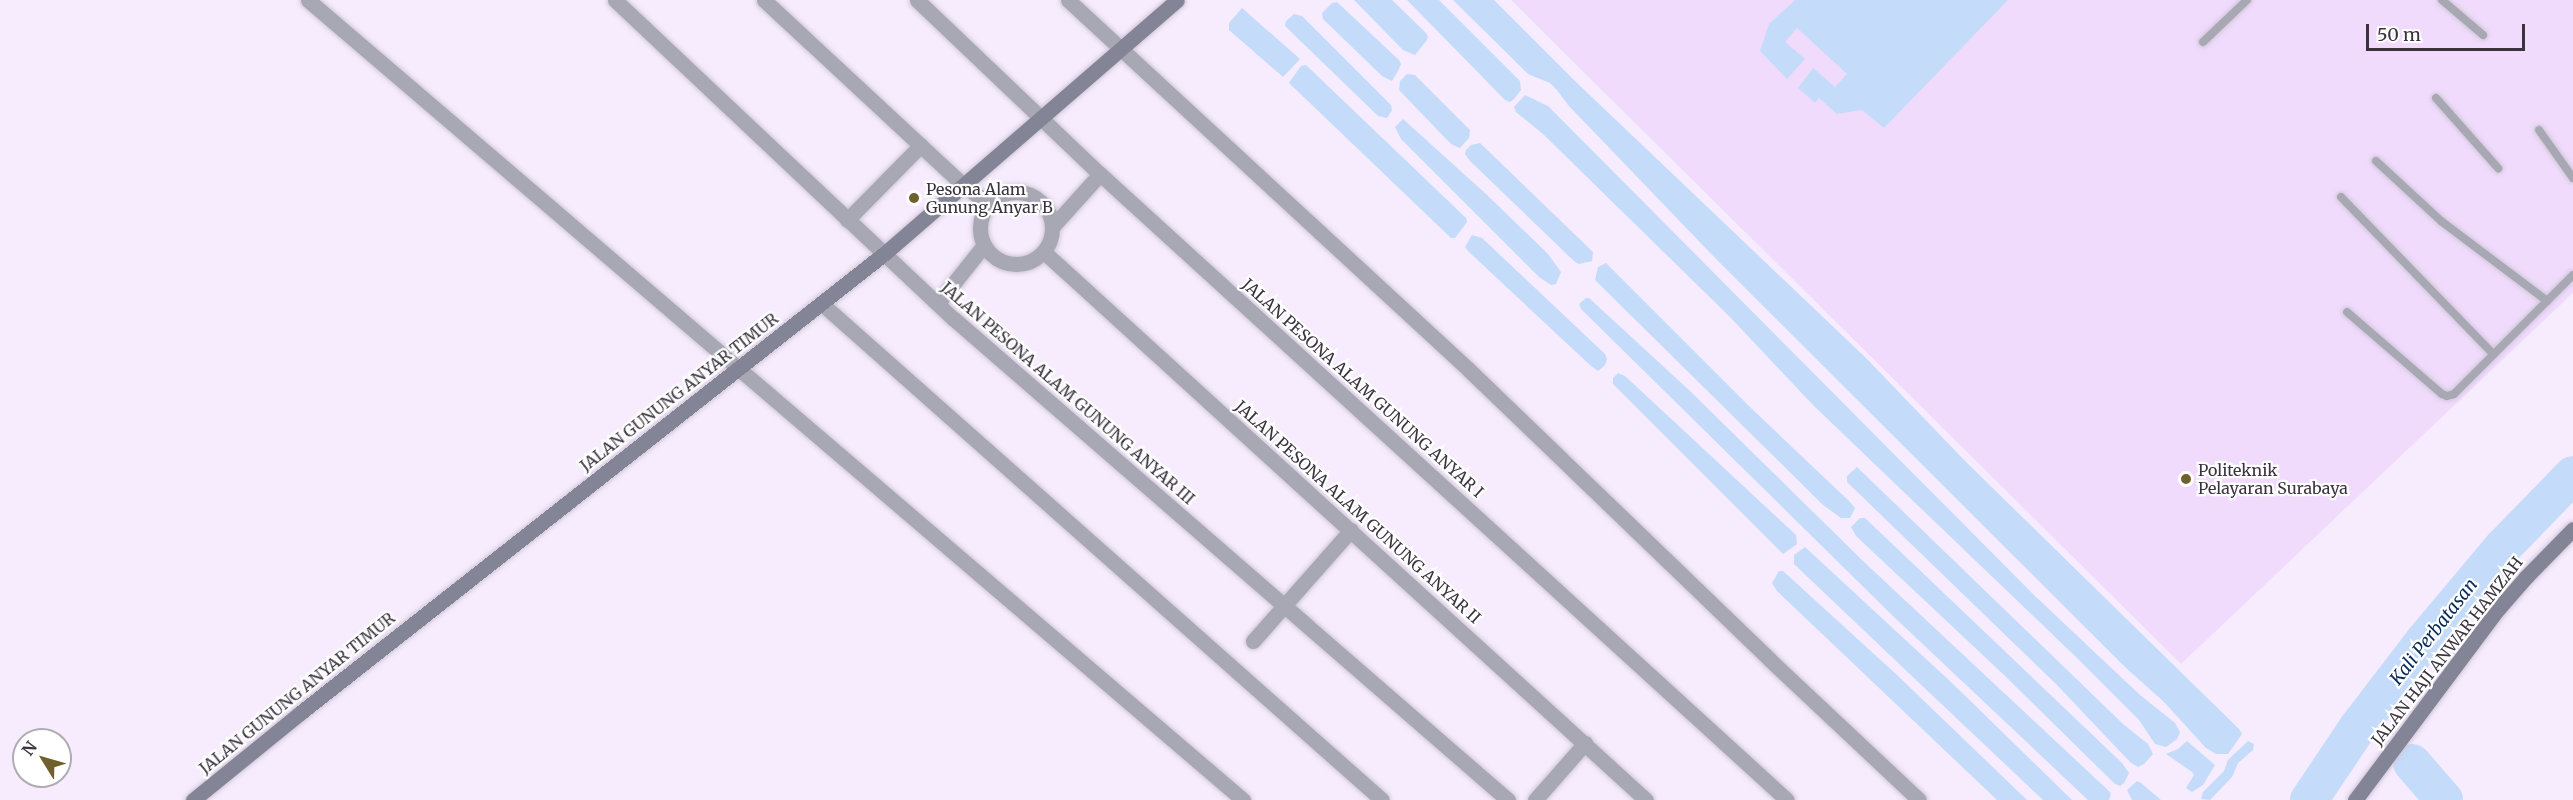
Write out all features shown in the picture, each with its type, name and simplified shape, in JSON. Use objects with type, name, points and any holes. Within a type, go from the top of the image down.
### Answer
[{"type":"street","points":[[308,0],[740,367],[1243,800]]},
{"type":"street","name":"JALAN PESONA ALAM GUNUNG ANYAR III","points":[[615,0],[938,303],[1283,607],[1508,800]]},
{"type":"street","points":[[764,0],[962,184],[989,204]]},
{"type":"street","name":"JALAN PESONA ALAM GUNUNG ANYAR I","points":[[917,0],[1042,116],[1100,174],[1787,800]]},
{"type":"street","points":[[1068,0],[1468,369],[1761,652],[1919,800]]},
{"type":"street","name":"JALAN GUNUNG ANYAR TIMUR","points":[[194,800],[300,713],[885,253],[1177,0]]},
{"type":"street","points":[[847,220],[921,146]]},
{"type":"street","points":[[1053,226],[1100,174]]},
{"type":"street","points":[[1014,192],[1028,194],[1040,201],[1049,212],[1053,226],[1051,240],[1044,252],[1032,261],[1019,265],[1005,263],[992,256],[984,245],[980,231],[982,217],[989,204],[1000,196],[1014,192]]},
{"type":"street","points":[[938,303],[984,245]]},
{"type":"street","name":"JALAN PESONA ALAM GUNUNG ANYAR II","points":[[1044,252],[1646,800]]},
{"type":"street","points":[[821,303],[1383,800]]},
{"type":"street","name":"JALAN HAJI ANWAR HAMZAH","points":[[2355,800],[2499,609],[2526,577],[2573,529]]},
{"type":"street","points":[[1253,641],[1351,530]]},
{"type":"street","points":[[1535,800],[1586,743]]},
{"type":"lane","points":[[2203,42],[2247,0]]},
{"type":"lane","points":[[2442,0],[2483,35]]},
{"type":"lane","points":[[2436,98],[2498,168]]},
{"type":"lane","points":[[2539,130],[2573,178]]},
{"type":"lane","points":[[2376,161],[2441,221],[2547,301]]},
{"type":"lane","points":[[2341,197],[2493,354]]},
{"type":"lane","points":[[2347,312],[2442,394],[2454,393],[2573,275]]},
{"type":"shaded area","name":"Politeknik Pelayaran Surabaya","points":[[1511,0],[2573,0],[2573,293],[2181,664]]},
{"type":"water","points":[[1354,0],[1392,0],[1425,32],[1428,36],[1427,40],[1415,55],[1403,50]]},
{"type":"water","points":[[1407,0],[1439,0],[1520,81],[1521,90],[1514,99],[1510,102],[1505,100]]},
{"type":"water","points":[[1453,0],[1494,0],[1576,82],[1866,358],[1965,461],[2239,729],[2242,734],[2228,754],[2216,754],[2206,748],[2164,702],[2125,667],[1718,261],[1568,105],[1550,83],[1528,74]]},
{"type":"water","points":[[1795,0],[2008,0],[1884,128],[1862,110],[1837,114],[1819,98],[1815,103],[1798,88],[1813,68],[1835,87],[1847,74],[1797,28],[1785,42],[1805,59],[1787,79],[1760,51],[1769,24]]},
{"type":"water","points":[[1337,2],[1399,60],[1401,64],[1392,81],[1382,76],[1323,19],[1322,13],[1332,3]]},
{"type":"water","points":[[1242,8],[1300,59],[1283,77],[1229,30],[1229,23]]},
{"type":"water","points":[[1294,14],[1302,16],[1391,105],[1392,110],[1387,118],[1378,116],[1285,26],[1286,21]]},
{"type":"water","points":[[1306,65],[1466,218],[1467,222],[1455,238],[1451,238],[1289,83],[1301,66]]},
{"type":"water","points":[[1407,74],[1415,75],[1470,130],[1469,138],[1460,148],[1451,144],[1399,90],[1400,81]]},
{"type":"water","points":[[1525,95],[1548,106],[2035,596],[2140,695],[2175,723],[2180,732],[2177,739],[2166,747],[2155,744],[2139,720],[2075,656],[1814,406],[1729,316],[1543,134],[1516,112],[1514,107]]},
{"type":"water","points":[[1403,119],[1548,254],[1561,272],[1556,284],[1551,285],[1539,277],[1401,139],[1395,127]]},
{"type":"water","points":[[1480,143],[1593,252],[1592,261],[1579,264],[1575,262],[1470,161],[1465,154],[1466,150],[1471,145]]},
{"type":"water","points":[[1472,235],[1482,238],[1605,354],[1607,359],[1605,365],[1598,371],[1591,366],[1469,252],[1465,247]]},
{"type":"water","points":[[1606,263],[1751,408],[1850,502],[1855,508],[1850,518],[1841,518],[1823,505],[1595,280],[1598,267]]},
{"type":"water","points":[[1589,298],[1690,391],[1863,561],[2111,793],[2109,800],[2088,800],[1894,617],[1581,309],[1579,304]]},
{"type":"water","points":[[1618,373],[1625,376],[1796,535],[1797,544],[1783,554],[1613,384],[1613,378]]},
{"type":"water","points":[[1857,467],[2123,724],[2148,744],[2153,754],[2144,764],[2138,767],[2130,762],[2057,685],[1847,482],[1847,476]]},
{"type":"water","points":[[1860,518],[1865,518],[2122,763],[2129,773],[2124,783],[2120,786],[2115,784],[2003,674],[1856,536],[1851,527]]},
{"type":"water","points":[[1805,547],[1952,683],[2072,800],[2043,800],[1915,679],[1794,564],[1794,555]]},
{"type":"water","points":[[1779,571],[1783,571],[1897,675],[2027,800],[1997,800],[1777,591],[1772,583]]},
{"type":"water","points":[[2187,741],[2215,765],[2203,785],[2192,792],[2186,788],[2194,775],[2192,772],[2166,754],[2178,749]]},
{"type":"water","points":[[2248,741],[2254,744],[2253,750],[2238,763],[2232,777],[2210,800],[2201,799],[2203,792],[2224,771],[2228,760]]},
{"type":"water","points":[[2137,781],[2161,800],[2132,800],[2127,790]]},
{"type":"waterway","name":"Kali Perbatasan","points":[[2309,800],[2358,727],[2424,641],[2503,547],[2573,475]]},
{"type":"waterway","points":[[2412,763],[2444,800]]},
{"type":"place","name":"Pesona Alam Gunung Anyar B","points":[[914,198]]},
{"type":"place","name":"Politeknik Pelayaran Surabaya","points":[[2186,479]]}]
